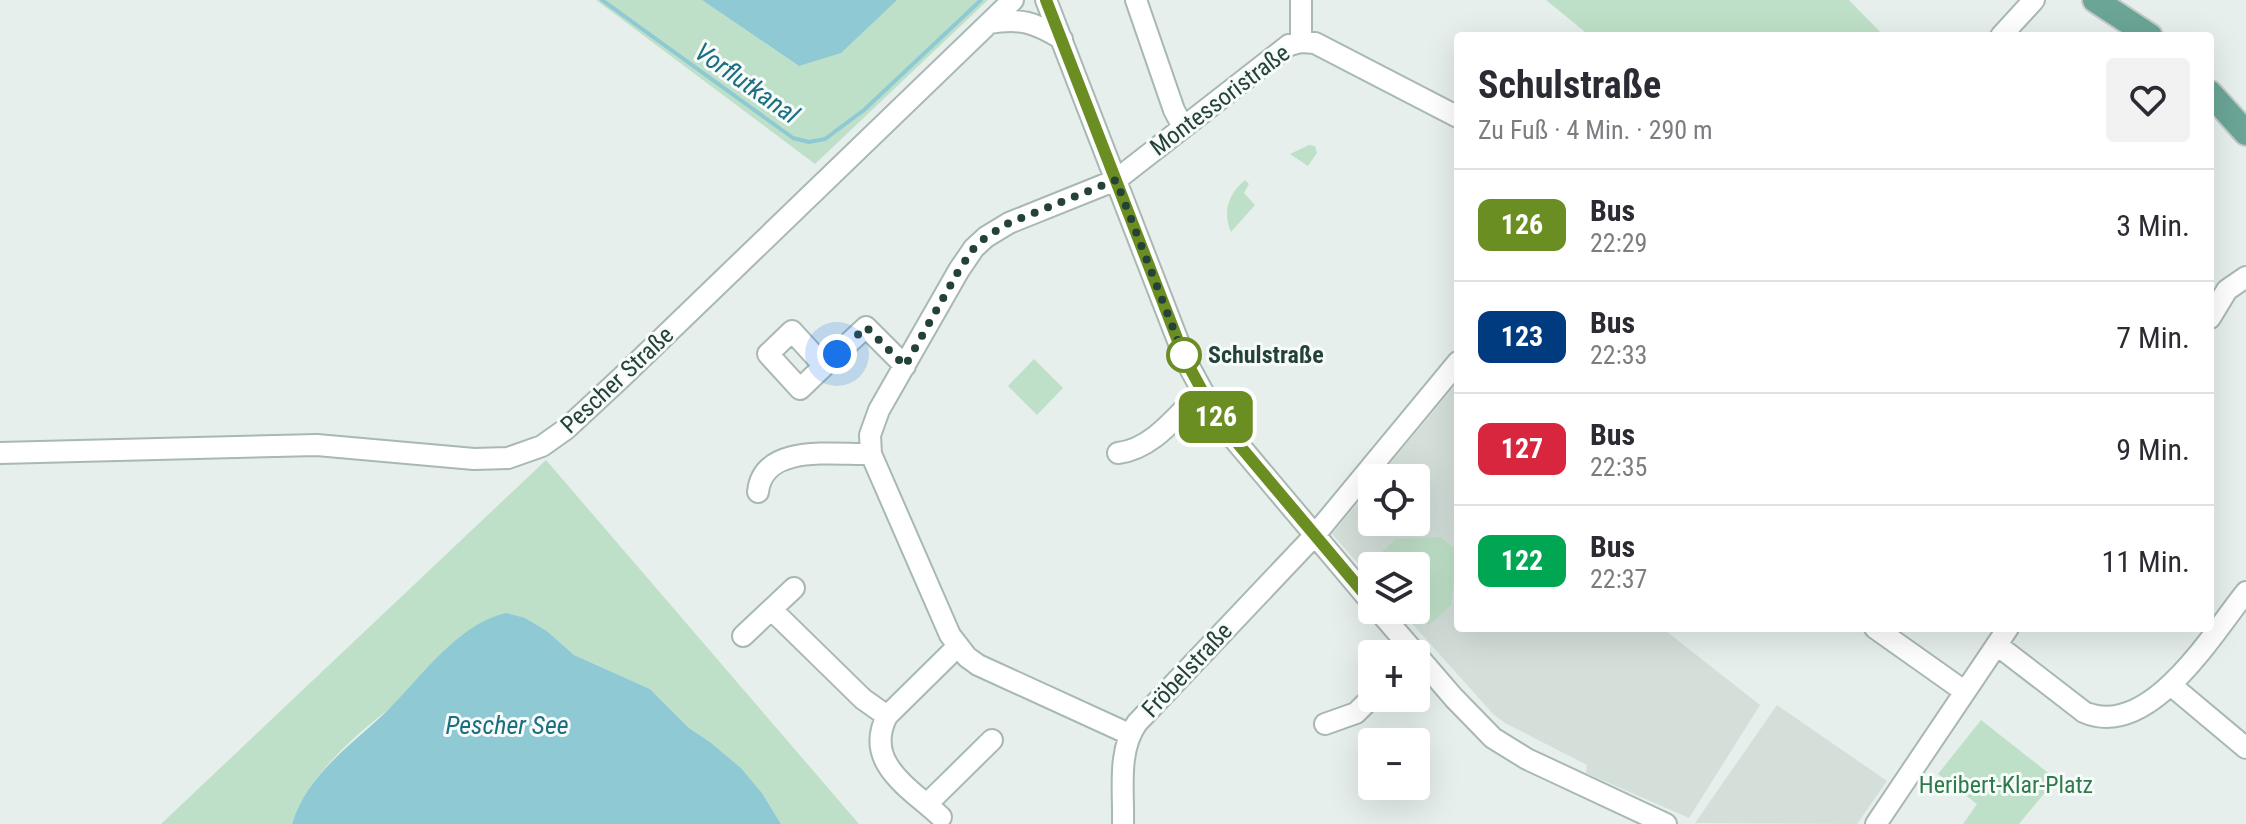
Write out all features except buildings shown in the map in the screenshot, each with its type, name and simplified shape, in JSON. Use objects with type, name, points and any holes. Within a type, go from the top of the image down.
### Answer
[{"type":"main road","points":[[2095,0],[2144,32]]},
{"type":"main road","points":[[2214,97],[2246,133]]},
{"type":"street","name":"Pescher Straße","points":[[0,453],[317,445],[474,459],[508,458],[542,446],[577,419],[1013,0]]},
{"type":"street","points":[[1046,0],[1185,359],[1201,392],[1218,420],[1358,587]]},
{"type":"street","points":[[1136,0],[1174,110],[1183,127]]},
{"type":"street","points":[[1301,0],[1301,42]]},
{"type":"street","points":[[2005,32],[2034,0]]},
{"type":"street","points":[[989,23],[1015,19],[1043,27],[1062,39]]},
{"type":"street","name":"Montessoristraße","points":[[1116,180],[1289,45],[1301,42],[1315,43],[1454,115]]},
{"type":"street","points":[[758,492],[760,480],[769,466],[783,459],[871,454],[870,435],[875,422],[974,248],[1009,223],[1116,180]]},
{"type":"street","points":[[2214,311],[2227,290],[2246,277]]},
{"type":"street","points":[[824,366],[866,327],[905,366]]},
{"type":"street","points":[[1314,536],[1454,367]]},
{"type":"street","points":[[1118,453],[1148,443],[1201,392]]},
{"type":"street","name":"Fröbelstraße","points":[[871,454],[957,647],[978,665],[1129,734],[1314,536]]},
{"type":"street","points":[[743,636],[794,588]]},
{"type":"street","points":[[1876,824],[2002,636],[2084,712],[2096,717],[2111,717],[2172,686],[2246,592]]},
{"type":"street","points":[[772,610],[863,699],[887,716]]},
{"type":"street","points":[[1390,624],[1403,640]]},
{"type":"street","points":[[1881,632],[1964,691]]},
{"type":"street","points":[[957,647],[887,716],[881,728],[881,755],[888,768],[934,810],[992,740]]},
{"type":"street","points":[[1430,671],[1470,715],[1504,746],[1666,824]]},
{"type":"street","points":[[2172,686],[2246,748]]},
{"type":"street","points":[[1325,724],[1358,711]]},
{"type":"street","points":[[1123,824],[1124,750],[1129,734]]},
{"type":"shaded area","points":[[1454,387],[1454,632],[1667,632],[1760,705],[1689,818],[1586,773],[1587,765],[1493,714],[1413,624],[1430,624],[1430,552],[1358,552],[1358,563],[1332,534],[1358,503],[1358,536],[1430,536],[1430,464],[1390,464]]},
{"type":"shaded area","points":[[1777,705],[1887,781],[1857,824],[1695,823]]},
{"type":"green space","points":[[596,0],[702,0],[799,66],[897,0],[988,0],[815,164]]},
{"type":"green space","points":[[1546,0],[1849,0],[1880,32],[1585,32]]},
{"type":"green space","points":[[1309,145],[1315,146],[1317,153],[1308,166],[1290,154]]},
{"type":"green space","points":[[1245,180],[1249,184],[1244,193],[1255,205],[1231,232],[1227,210],[1235,191]]},
{"type":"green space","points":[[1034,359],[1063,388],[1037,415],[1008,386]]},
{"type":"green space","points":[[546,460],[859,824],[781,824],[762,793],[741,768],[689,728],[650,689],[574,655],[547,631],[525,618],[427,682],[358,734],[329,763],[307,793],[292,824],[161,824]]},
{"type":"green space","points":[[1441,537],[1454,548],[1451,605],[1429,625],[1430,552],[1382,552],[1396,539]]},
{"type":"green space","name":"Heribert-Klar-Platz","points":[[1981,720],[2056,779],[2019,824],[1963,824],[1977,804],[1938,774]]},
{"type":"water","points":[[702,0],[897,0],[841,53],[799,66]]},
{"type":"water","name":"Pescher See","points":[[506,613],[525,618],[547,631],[574,655],[650,689],[689,728],[741,768],[762,793],[781,824],[292,824],[308,790],[320,775],[442,653],[472,628]]},
{"type":"waterway","name":"Vorflutkanal","points":[[602,0],[793,138],[809,142],[825,139],[864,110],[981,0]]},
{"type":"bus line","name":"126","points":[[1046,0],[1185,359],[1201,392],[1218,420],[1358,587]]},
{"type":"place","name":"Schulstraße","points":[[1184,355]]},
{"type":"route","points":[[837,354],[866,327],[905,366],[959,270],[986,237],[1009,223],[1116,180],[1185,359],[1184,355]]}]
